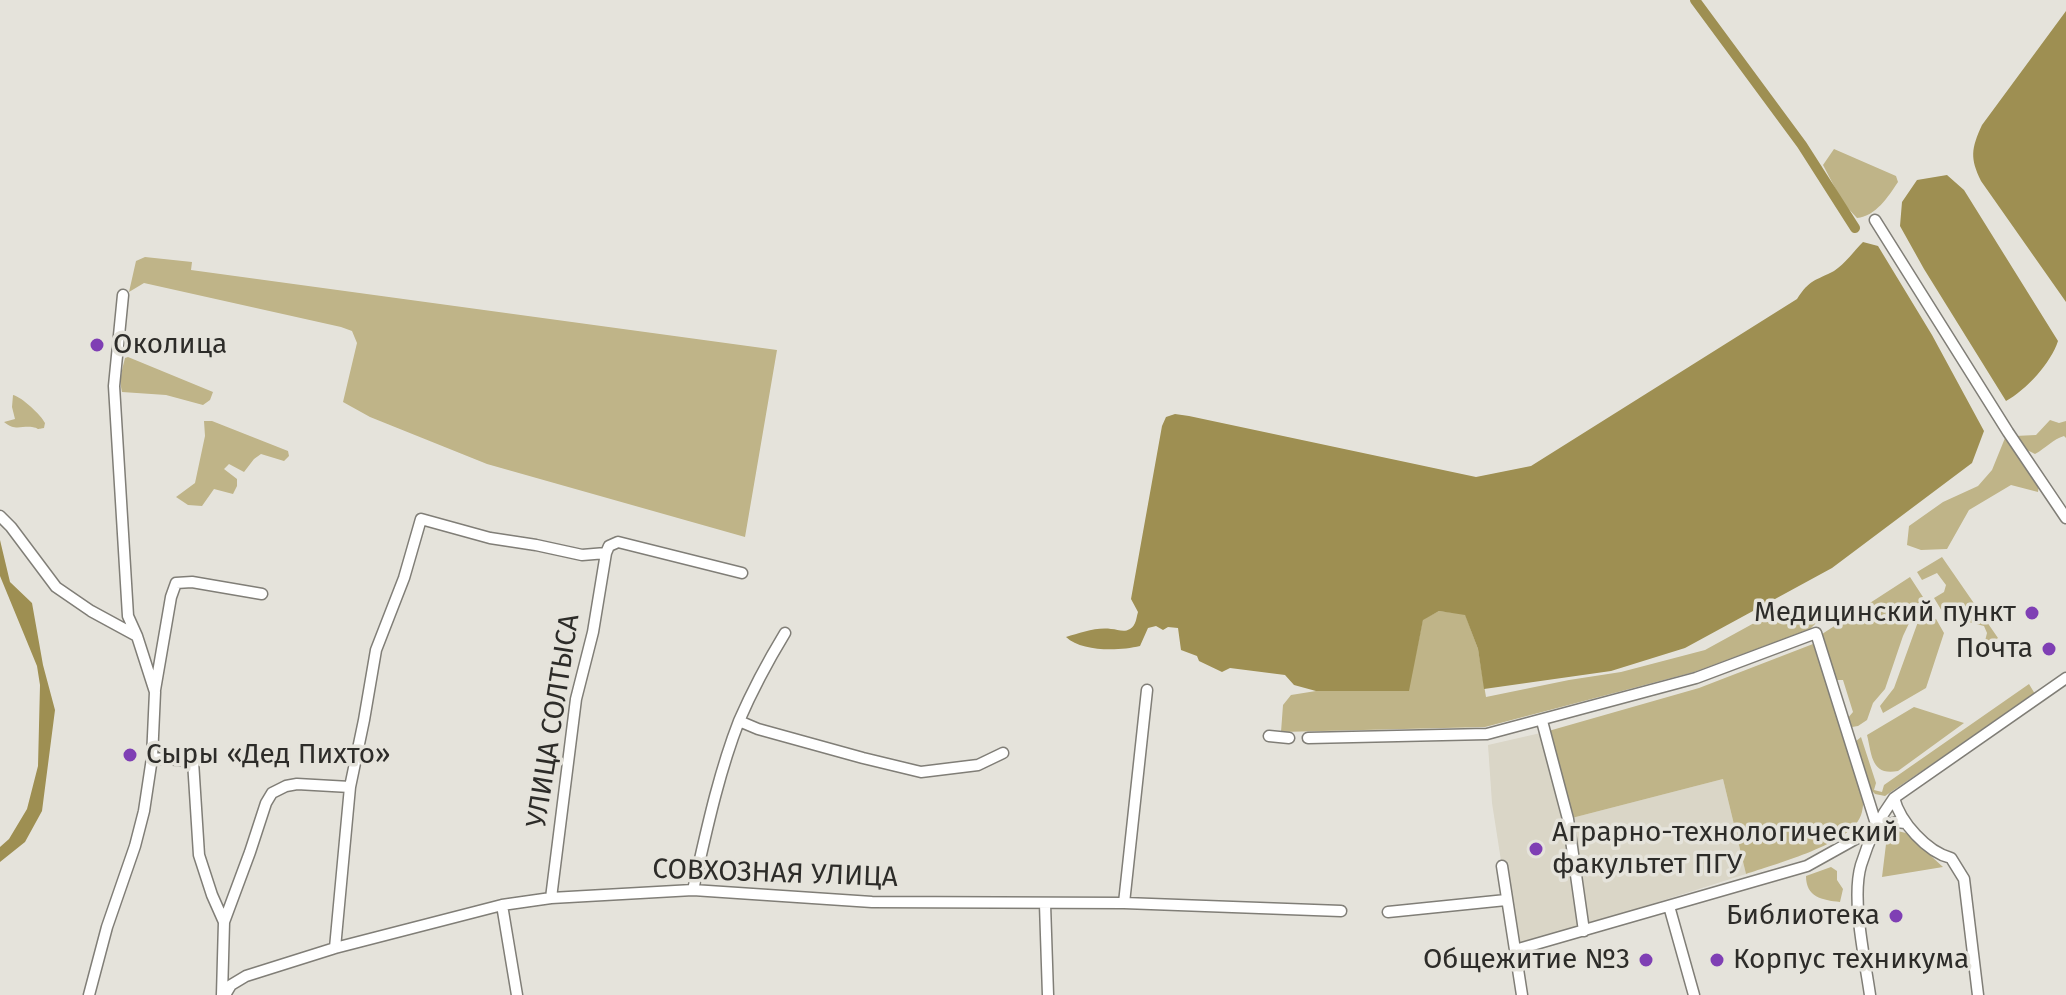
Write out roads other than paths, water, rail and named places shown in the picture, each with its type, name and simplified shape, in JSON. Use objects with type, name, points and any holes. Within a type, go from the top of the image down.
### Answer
[{"type":"street","points":[[1875,220],[2008,432],[2066,518]]},
{"type":"street","points":[[123,295],[114,386],[128,616],[155,692]]},
{"type":"street","points":[[0,516],[56,587],[91,611],[137,636]]},
{"type":"street","points":[[335,948],[350,787],[376,650],[404,578],[421,519],[490,538],[582,555],[606,553],[609,546],[618,542],[742,573]]},
{"type":"street","name":"УЛИЦА СОЛТЫСА","points":[[551,898],[576,699],[593,632],[606,553]]},
{"type":"street","points":[[89,995],[144,811],[152,758],[155,692],[176,583],[192,582],[262,594]]},
{"type":"street","points":[[693,890],[711,809],[739,721],[768,660],[785,633]]},
{"type":"street","points":[[1308,738],[1487,734],[1696,678],[1816,633],[1877,827]]},
{"type":"street","points":[[1870,995],[1858,901],[1860,867],[1877,827],[1894,798],[2066,678]]},
{"type":"street","points":[[1124,903],[1147,690]]},
{"type":"street","points":[[739,721],[818,746],[921,772],[978,765],[1003,753]]},
{"type":"street","points":[[1542,721],[1568,819],[1584,931]]},
{"type":"street","points":[[1269,736],[1289,738]]},
{"type":"street","points":[[152,758],[193,761],[199,855],[224,922]]},
{"type":"street","points":[[224,995],[224,922],[272,793],[297,784],[350,787]]},
{"type":"street","points":[[1894,798],[1896,809],[1905,823],[1939,855],[1951,858],[1964,879],[1978,995]]},
{"type":"street","points":[[1515,950],[1807,866],[1877,827],[1905,823]]},
{"type":"street","points":[[1502,866],[1522,995]]},
{"type":"street","name":"СОВХОЗНАЯ УЛИЦА","points":[[224,995],[231,985],[246,976],[335,948],[502,905],[551,898],[693,890],[872,902],[1124,903],[1341,911]]},
{"type":"street","points":[[1388,912],[1506,900]]},
{"type":"street","points":[[1045,904],[1048,995]]},
{"type":"street","points":[[502,905],[517,995]]},
{"type":"street","points":[[1669,906],[1694,995]]},
{"type":"waterway","points":[[1695,0],[1802,145],[1855,228]]},
{"type":"place","name":"Околица","points":[[97,345]]},
{"type":"place","name":"Медицинский пункт","points":[[2032,613]]},
{"type":"place","name":"Почта","points":[[2049,649]]},
{"type":"place","name":"Сыры «Дед Пихто»","points":[[130,755]]},
{"type":"place","name":"Аграрно-технологический факультет ПГУ","points":[[1536,849]]},
{"type":"place","name":"Библиотека","points":[[1896,916]]},
{"type":"place","name":"Общежитие №3","points":[[1646,960]]},
{"type":"place","name":"Корпус техникума","points":[[1717,960]]}]
